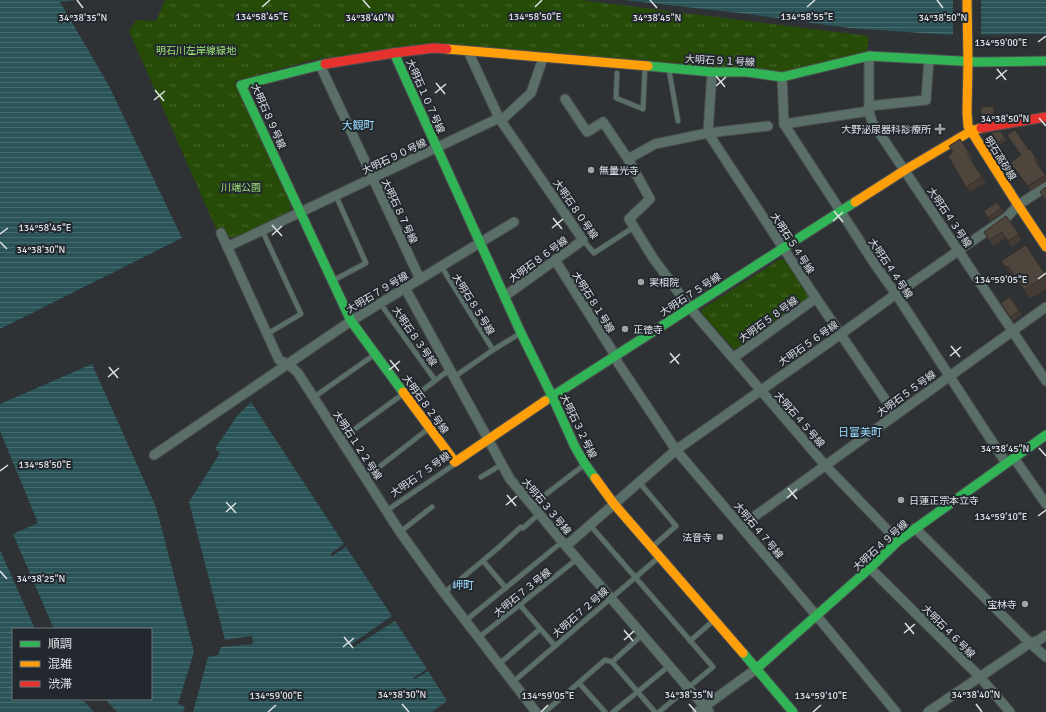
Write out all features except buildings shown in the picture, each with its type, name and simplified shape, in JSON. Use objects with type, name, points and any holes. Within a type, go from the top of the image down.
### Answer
[{"type":"street","name":"明石高砂線","points":[[967,0],[968,126],[1046,247]]},
{"type":"street","name":"大明石８９号線","points":[[351,321],[241,85],[320,65],[394,53],[434,48],[468,51]]},
{"type":"street","name":"大明石９１号線","points":[[468,51],[712,72],[747,72],[782,76],[869,56],[929,59],[967,57],[1001,63],[1046,61]]},
{"type":"street","name":"大明石８０号線","points":[[468,51],[499,118],[583,240]]},
{"type":"street","name":"大明石１０７号線","points":[[394,53],[437,148]]},
{"type":"street","name":"大明石４３号線","points":[[869,56],[869,108],[872,122],[1046,380]]},
{"type":"street","name":"大明石９０号線","points":[[227,246],[499,118],[505,117],[531,93],[543,58]]},
{"type":"street","points":[[782,76],[784,124],[869,108],[926,100],[929,59]]},
{"type":"street","name":"大明石８７号線","points":[[320,65],[420,279]]},
{"type":"street","points":[[708,133],[712,72]]},
{"type":"street","points":[[565,99],[587,132],[603,122],[628,159],[650,199],[629,219],[653,258],[690,308]]},
{"type":"street","name":"大明石７５号線","points":[[455,462],[552,396],[783,247],[905,170],[971,131],[1046,117]]},
{"type":"street","name":"大明石４４号線","points":[[784,124],[949,376],[1010,461],[1046,504]]},
{"type":"street","points":[[628,159],[655,144],[708,133],[768,126]]},
{"type":"street","name":"大明石５４号線","points":[[708,133],[816,298],[895,414]]},
{"type":"street","name":"大明石３２号線","points":[[437,148],[521,333],[575,447],[585,464],[614,504],[793,712]]},
{"type":"street","name":"大明石５６号線","points":[[564,544],[590,525],[676,450],[1007,217],[1018,205],[1046,187]]},
{"type":"street","name":"大明石７９号線","points":[[154,455],[351,321],[514,222]]},
{"type":"street","name":"大明石１２２号線","points":[[221,233],[279,360],[288,364],[298,373],[400,532],[465,621],[536,712]]},
{"type":"street","name":"大明石８６号線","points":[[505,296],[583,240]]},
{"type":"street","name":"大明石８１号線","points":[[555,260],[615,355]]},
{"type":"street","name":"大明石３３号線","points":[[405,288],[510,479],[688,688],[704,710]]},
{"type":"street","name":"大明石５８号線","points":[[733,358],[816,298]]},
{"type":"street","name":"大明石５５号線","points":[[740,526],[1046,306]]},
{"type":"street","name":"大明石４５号線","points":[[690,308],[825,465],[898,541]]},
{"type":"street","name":"大明石８２号線","points":[[351,321],[455,462]]},
{"type":"street","name":"大明石４７号線","points":[[615,355],[618,363],[676,450],[896,712]]},
{"type":"street","name":"大明石４９号線","points":[[756,669],[870,568],[898,541],[1046,435]]},
{"type":"street","points":[[915,528],[1030,643],[1046,657]]},
{"type":"street","name":"大明石４６号線","points":[[870,568],[980,677],[1010,712]]},
{"type":"street","points":[[928,712],[1030,643],[1040,640],[1046,636]]},
{"type":"street","points":[[704,710],[756,669]]},
{"type":"lane","points":[[617,73],[616,98],[642,109],[645,66]]},
{"type":"lane","points":[[669,68],[678,121]]},
{"type":"lane","points":[[332,280],[366,263],[336,196]]},
{"type":"lane","name":"大明石８０号線","points":[[583,240],[594,253],[634,227]]},
{"type":"lane","points":[[262,230],[301,314],[267,334]]},
{"type":"lane","name":"大明石８５号線","points":[[440,266],[493,350]]},
{"type":"lane","name":"大明石８３号線","points":[[380,303],[435,380]]},
{"type":"lane","points":[[341,439],[435,380],[451,374],[521,333]]},
{"type":"lane","points":[[314,397],[375,354]]},
{"type":"lane","points":[[365,478],[430,428]]},
{"type":"lane","name":"大明石７５号線","points":[[386,511],[452,466],[455,462]]},
{"type":"lane","points":[[532,505],[585,464]]},
{"type":"lane","points":[[481,477],[501,465]]},
{"type":"lane","points":[[639,482],[676,526],[651,548]]},
{"type":"lane","points":[[400,532],[432,507]]},
{"type":"lane","points":[[444,593],[521,527],[523,528],[539,514]]},
{"type":"lane","points":[[590,525],[713,667],[659,712]]},
{"type":"lane","points":[[465,621],[564,544]]},
{"type":"lane","name":"大明石７２号線","points":[[513,682],[659,557]]},
{"type":"lane","name":"大明石７３号線","points":[[478,638],[577,559]]},
{"type":"lane","points":[[483,561],[506,588]]},
{"type":"lane","points":[[520,605],[555,646]]},
{"type":"lane","points":[[690,641],[714,620]]},
{"type":"lane","points":[[499,664],[540,629]]},
{"type":"lane","points":[[612,662],[642,635]]},
{"type":"lane","points":[[545,712],[605,660],[612,662],[655,712]]},
{"type":"lane","points":[[613,712],[669,666]]},
{"type":"lane","points":[[579,683],[605,712]]},
{"type":"green space","name":"明石川左岸線緑地","points":[[165,0],[581,0],[869,36],[867,51],[781,73],[468,47],[317,59],[235,81],[290,202],[291,211],[242,235],[221,240],[129,31],[136,20],[156,21]]},
{"type":"green space","points":[[780,259],[785,260],[809,296],[808,300],[736,351],[702,314],[702,309]]},
{"type":"water","points":[[0,0],[77,0],[60,2],[109,86],[182,238],[0,329]]},
{"type":"water","points":[[624,0],[1046,0],[1046,34],[951,35],[849,28],[748,14]]},
{"type":"water","points":[[92,364],[156,507],[194,652],[178,704],[185,706],[183,712],[117,712],[106,700],[152,700],[152,628],[54,628],[13,534],[38,523],[0,431],[0,404]]},
{"type":"water","points":[[251,402],[344,544],[330,554],[332,556],[346,547],[392,616],[350,645],[352,648],[395,621],[427,669],[413,678],[415,679],[428,671],[447,701],[433,712],[193,712],[208,657],[218,655],[221,647],[253,644],[252,636],[225,640],[189,502],[220,453],[215,449],[237,416]]},
{"type":"water","points":[[0,550],[35,628],[12,628],[12,700],[83,700],[94,712],[0,712]]},
{"type":"pier","points":[[953,0],[981,0],[981,37],[953,37]]},
{"type":"traffic: fast","points":[[394,53],[521,333],[575,447],[595,478]]},
{"type":"traffic: fast","points":[[648,66],[712,72],[747,72],[782,77],[869,56],[978,62],[1046,61]]},
{"type":"traffic: fast","points":[[325,64],[241,85],[351,321],[403,392]]},
{"type":"traffic: fast","points":[[545,401],[855,202]]},
{"type":"traffic: fast","points":[[756,669],[870,568],[898,541],[1046,435]]},
{"type":"traffic: fast","points":[[743,653],[793,712]]},
{"type":"traffic: slow","points":[[967,0],[968,126],[1046,247]]},
{"type":"traffic: slow","points":[[447,49],[648,66]]},
{"type":"traffic: slow","points":[[855,202],[971,131],[981,128]]},
{"type":"traffic: slow","points":[[403,392],[455,462],[545,401]]},
{"type":"traffic: slow","points":[[595,478],[614,504],[743,653]]},
{"type":"traffic: jam","points":[[325,64],[434,48],[447,49]]},
{"type":"traffic: jam","points":[[981,128],[1046,117]]},
{"type":"place","name":"大野泌尿器科診療所","points":[[940,129]]},
{"type":"place","name":"無量光寺","points":[[591,170]]},
{"type":"place","name":"実相院","points":[[641,282]]},
{"type":"place","name":"正徳寺","points":[[625,329]]},
{"type":"place","name":"日蓮正宗本立寺","points":[[901,500]]},
{"type":"place","name":"法音寺","points":[[720,537]]},
{"type":"place","name":"宝林寺","points":[[1025,604]]},
{"type":"district","name":"大観町","points":[[358,125]]},
{"type":"district","name":"日富美町","points":[[860,432]]},
{"type":"district","name":"岬町","points":[[463,585]]},
{"type":"park label","name":"川端公園","points":[[241,187]]}]
